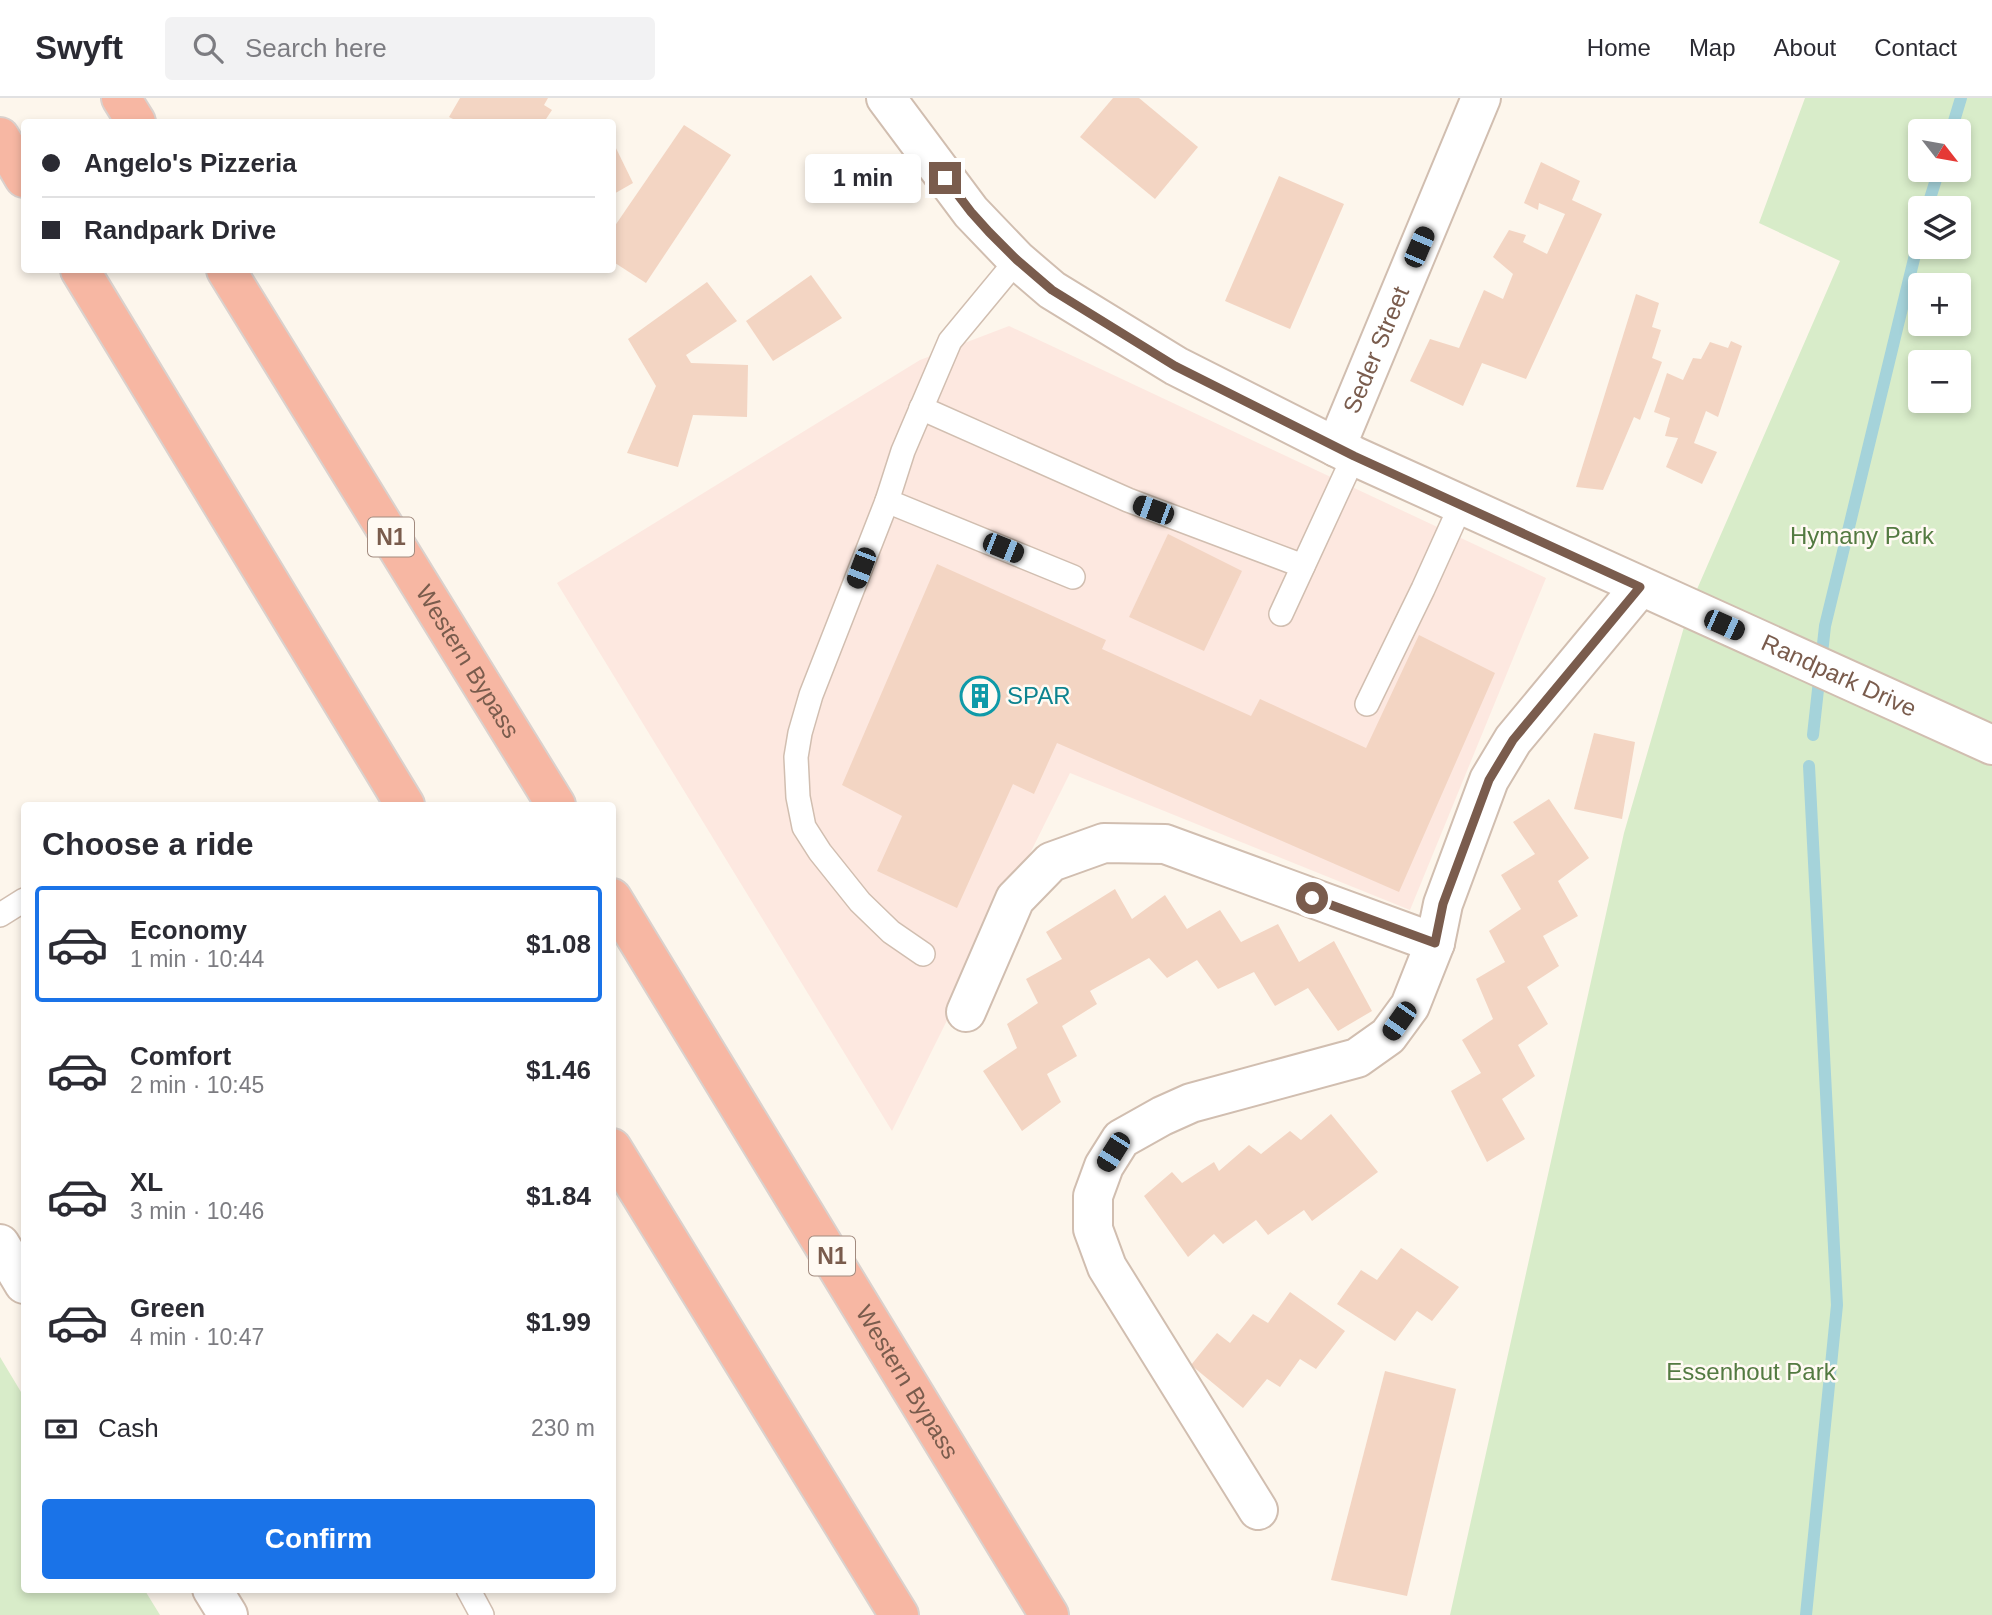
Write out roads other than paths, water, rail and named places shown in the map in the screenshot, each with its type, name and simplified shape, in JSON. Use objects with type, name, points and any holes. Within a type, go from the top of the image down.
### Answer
[{"type":"highway","points":[[121,98],[134,119]]},
{"type":"highway","points":[[0,137],[21,173]]},
{"type":"highway","points":[[82,273],[403,802]]},
{"type":"highway","name":"Western Bypass","points":[[228,273],[554,802]]},
{"type":"highway","name":"Western Bypass","points":[[616,905],[1049,1615]]},
{"type":"highway","points":[[616,1155],[899,1615]]},
{"type":"street","name":"Randpark Drive","points":[[886,98],[971,212],[1017,260],[1052,290],[1175,366],[1345,451],[1461,505],[1992,746]]},
{"type":"street","name":"Seder Street","points":[[1345,451],[1481,98]]},
{"type":"street","points":[[1258,1510],[1107,1267],[1093,1228],[1093,1196],[1104,1166],[1121,1139],[1162,1116],[1191,1103],[1357,1058],[1388,1036],[1410,1006],[1435,943],[1443,904],[1489,780],[1513,740],[1640,587]]},
{"type":"street","points":[[966,1012],[1015,899],[1051,862],[1104,843],[1165,844],[1435,943]]},
{"type":"street","points":[[0,1244],[21,1279]]},
{"type":"street","points":[[215,1593],[229,1615]]},
{"type":"lane","points":[[923,954],[891,932],[860,902],[804,827],[798,796],[796,757],[811,695],[887,501],[903,451],[950,341],[1017,260]]},
{"type":"lane","points":[[921,408],[1128,500],[1303,566]]},
{"type":"lane","points":[[1281,614],[1303,566],[1345,451]]},
{"type":"lane","points":[[887,501],[1073,577]]},
{"type":"lane","points":[[1367,704],[1461,505]]},
{"type":"lane","points":[[0,915],[21,902]]},
{"type":"lane","points":[[470,1593],[482,1615]]},
{"type":"waterway","points":[[1955,119],[1961,98]]},
{"type":"waterway","points":[[1931,196],[1935,182]]},
{"type":"waterway","points":[[1813,735],[1825,626],[1914,259]]},
{"type":"waterway","points":[[1806,1615],[1837,1305],[1809,766]]},
{"type":"place","name":"SPAR","points":[[980,696]]},
{"type":"park label","name":"Hymany Park","points":[[1862,536]]},
{"type":"park label","name":"Essenhout Park","points":[[1751,1372]]}]
